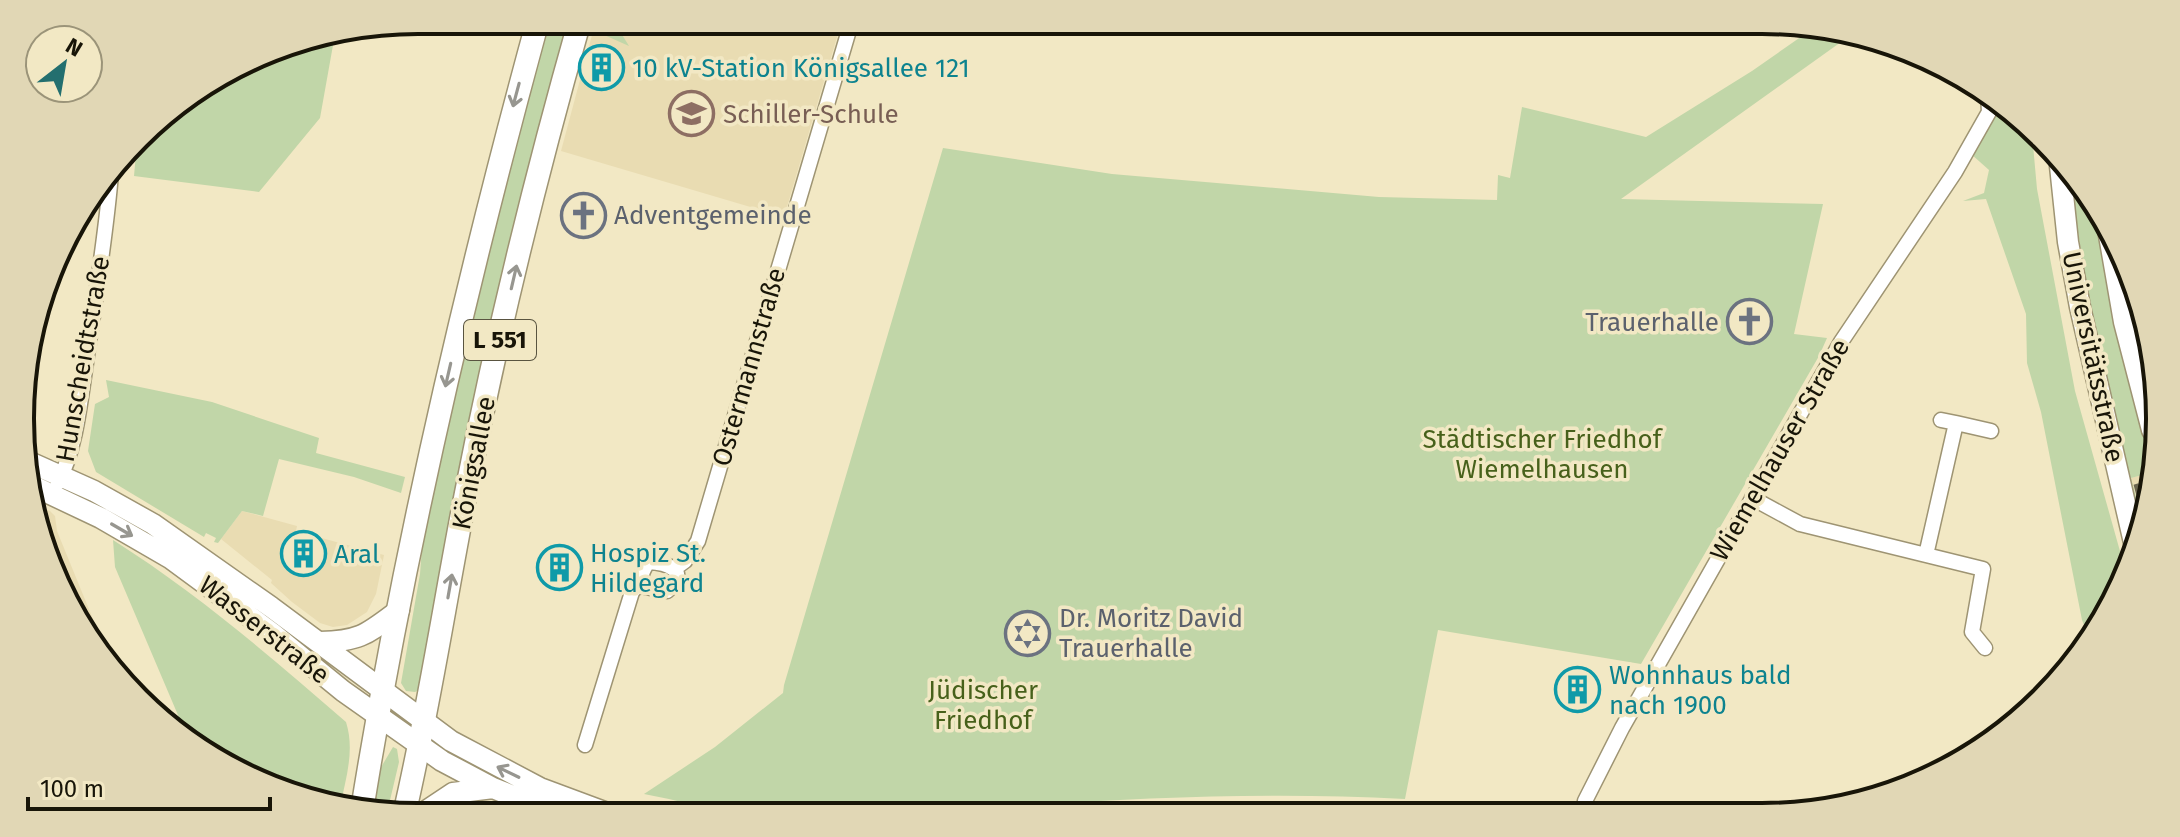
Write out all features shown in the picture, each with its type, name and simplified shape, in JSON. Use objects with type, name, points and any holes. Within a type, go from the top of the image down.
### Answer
[{"type":"main road","name":"Königsallee","points":[[364,799],[382,689],[433,443],[485,219],[534,34]]},
{"type":"main road","name":"Königsallee","points":[[407,803],[425,723],[466,492],[521,248],[576,34]]},
{"type":"main road","name":"Universitätsstraße","points":[[2061,177],[2068,242],[2080,307],[2130,527]]},
{"type":"main road","name":"Universitätsstraße","points":[[2114,265],[2124,322],[2145,405]]},
{"type":"main road","name":"Wasserstraße","points":[[37,469],[101,518],[170,558],[420,747],[493,788],[530,803]]},
{"type":"main road","name":"Wasserstraße","points":[[39,484],[57,485],[153,524],[464,749],[578,803]]},
{"type":"main road","name":"Wasserstraße","points":[[320,642],[345,642],[363,637],[399,610]]},
{"type":"main road","name":"Wasserstraße","points":[[438,803],[453,793],[493,788]]},
{"type":"street","name":"Ostermannstraße","points":[[641,581],[645,587],[667,591],[675,585],[677,575],[674,569],[685,561],[698,541],[848,34]]},
{"type":"street","name":"Wiemelhauser Straße","points":[[1585,803],[1601,767],[1841,342],[1955,172],[1989,108]]},
{"type":"street","name":"Hunscheidtstraße","points":[[57,485],[70,452],[86,363],[110,189]]},
{"type":"street","points":[[1941,420],[1991,431]]},
{"type":"street","points":[[1926,555],[1956,423]]},
{"type":"street","points":[[1752,498],[1800,524],[1983,569],[1972,632],[1985,648]]},
{"type":"street","points":[[585,745],[632,592],[641,581],[642,572],[648,562],[667,563],[674,569]]},
{"type":"shaded area","name":"Schiller-Schule","points":[[592,34],[838,34],[784,217],[561,151]]},
{"type":"shaded area","points":[[2142,475],[2137,501],[2131,478]]},
{"type":"shaded area","points":[[45,509],[55,516],[57,531],[97,629],[63,566]]},
{"type":"shaded area","points":[[242,511],[297,526],[296,531],[384,555],[376,594],[367,612],[347,625],[333,627],[320,623],[292,602],[271,583],[272,580],[221,539]]},
{"type":"green space","points":[[544,34],[570,34],[421,689],[406,691],[401,683],[420,574],[423,534],[506,170]]},
{"type":"green space","points":[[602,34],[622,34],[629,46]]},
{"type":"green space","points":[[1802,36],[1841,42],[1621,199],[1823,204],[1794,334],[1827,338],[1641,664],[1438,630],[1405,799],[1264,796],[1069,803],[688,803],[644,794],[715,747],[783,693],[943,148],[1112,174],[1379,197],[1497,200],[1498,175],[1510,178],[1522,107],[1646,137]]},
{"type":"green space","points":[[333,43],[320,118],[259,192],[134,176],[136,158],[165,129],[205,99],[271,63]]},
{"type":"green space","points":[[1995,114],[2033,147],[2037,189],[2075,391],[2121,555],[2085,626],[2041,412],[2027,363],[2026,314],[1986,199],[1963,201],[1984,193],[1989,170],[1971,154]]},
{"type":"green space","points":[[2071,190],[2100,237],[2119,341],[2145,441],[2142,475],[2131,478],[2136,506],[2091,314]]},
{"type":"green space","points":[[106,380],[212,402],[319,438],[316,453],[405,477],[401,493],[354,477],[279,459],[263,516],[242,511],[218,543],[214,542],[216,538],[206,533],[204,537],[96,472],[88,451],[95,404],[109,397]]},
{"type":"green space","points":[[113,540],[204,604],[346,722],[350,754],[342,796],[271,774],[226,751],[181,721],[115,567]]},
{"type":"green space","points":[[393,747],[397,749],[399,762],[390,802],[373,800],[380,769]]},
{"type":"railway","points":[[2136,484],[2139,495]]},
{"type":"place","name":"10 kV-Station Königsallee 121","points":[[601,68]]},
{"type":"place","name":"Schiller-Schule","points":[[692,114]]},
{"type":"place","name":"Adventgemeinde","points":[[583,215]]},
{"type":"place","name":"Trauerhalle","points":[[1750,322]]},
{"type":"place","name":"Aral","points":[[303,554]]},
{"type":"place","name":"Hospiz St. Hildegard","points":[[559,568]]},
{"type":"place","name":"Dr. Moritz David Trauerhalle","points":[[1028,633]]},
{"type":"place","name":"Wohnhaus bald nach 1900","points":[[1578,690]]},
{"type":"park label","name":"Städtischer Friedhof Wiemelhausen","points":[[1542,454]]},
{"type":"park label","name":"Jüdischer Friedhof","points":[[983,705]]}]
